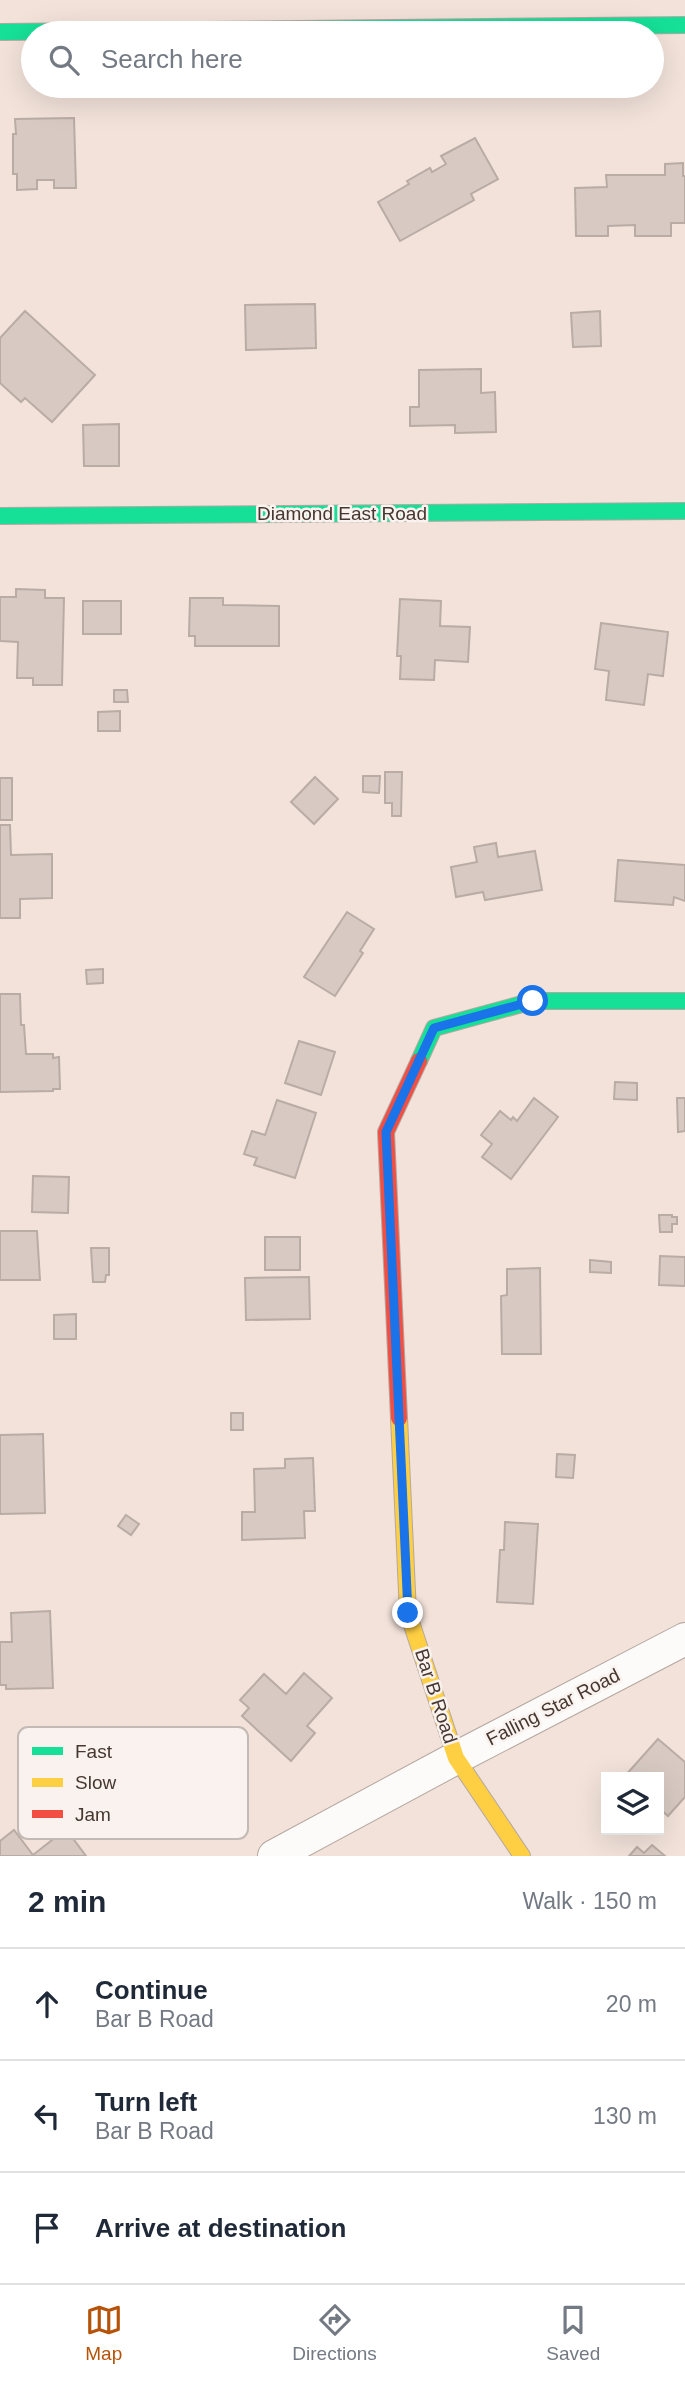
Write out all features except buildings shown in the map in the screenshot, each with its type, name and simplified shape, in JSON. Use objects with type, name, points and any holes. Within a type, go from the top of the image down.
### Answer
[{"type":"street","points":[[664,25],[685,25]]},
{"type":"street","points":[[0,32],[21,32]]},
{"type":"street","name":"Diamond East Road","points":[[0,516],[685,511]]},
{"type":"street","name":"Bar B Road","points":[[522,1856],[456,1758],[408,1613],[386,1132],[434,1028],[533,1001],[685,1001]]},
{"type":"street","name":"Falling Star Road","points":[[274,1856],[685,1639]]},
{"type":"traffic: fast","points":[[664,25],[685,25]]},
{"type":"traffic: fast","points":[[0,32],[21,32]]},
{"type":"traffic: fast","points":[[0,516],[685,511]]},
{"type":"traffic: fast","points":[[419,1061],[434,1028],[533,1001],[685,1001]]},
{"type":"traffic: slow","points":[[399,1418],[408,1613],[456,1758],[522,1856]]},
{"type":"traffic: jam","points":[[399,1418],[386,1132],[419,1061]]},
{"type":"route","points":[[408,1613],[386,1132],[434,1028],[533,1001]]}]
